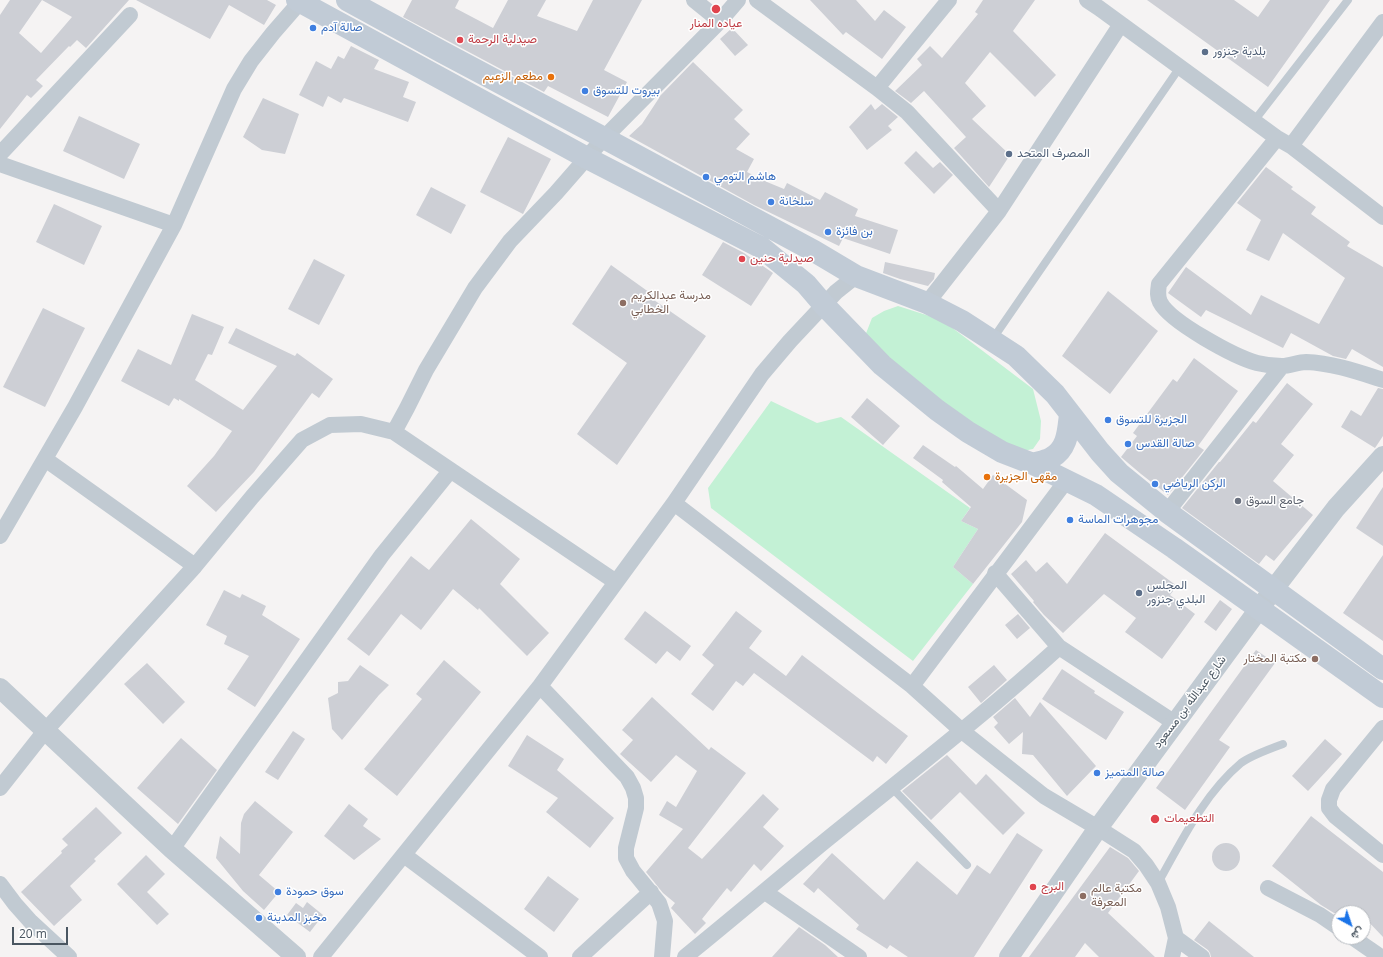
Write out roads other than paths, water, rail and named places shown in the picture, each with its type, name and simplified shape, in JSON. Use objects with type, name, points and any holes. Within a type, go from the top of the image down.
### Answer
[{"type":"main road","points":[[347,0],[814,251],[856,276],[927,303],[962,321],[992,340],[1016,356],[1055,394],[1100,452],[1140,491],[1273,590],[1383,669]]},
{"type":"main road","points":[[299,1],[587,158],[762,248],[806,284],[824,306],[882,365],[937,410],[968,432],[1002,452],[1033,464],[1096,495],[1383,697]]},
{"type":"main road","points":[[1033,464],[1052,458],[1062,448],[1068,436],[1070,414]]},
{"type":"street","points":[[694,0],[720,21]]},
{"type":"street","points":[[394,432],[426,370],[475,288],[510,241],[604,138],[720,21],[738,0]]},
{"type":"street","points":[[757,0],[877,88],[907,112],[999,211]]},
{"type":"street","points":[[877,88],[950,0]]},
{"type":"street","points":[[0,536],[46,459],[174,225],[234,89],[251,61],[299,1]]},
{"type":"street","points":[[1097,3],[1121,24],[1284,142],[1383,217]]},
{"type":"street","points":[[0,154],[130,15]]},
{"type":"street","points":[[1383,22],[1284,142],[1159,284],[1157,294],[1160,303],[1168,313],[1183,325],[1239,357],[1258,363],[1282,366],[1303,362],[1326,364],[1383,380]]},
{"type":"street","points":[[927,303],[999,211],[1121,24]]},
{"type":"street","points":[[0,164],[174,225]]},
{"type":"street","points":[[321,957],[540,686],[674,503],[762,374],[790,341],[836,292],[856,276]]},
{"type":"street","points":[[1167,512],[1282,366]]},
{"type":"street","points":[[0,788],[45,731],[195,566],[252,497],[302,440],[330,425],[361,424],[394,432],[616,582]]},
{"type":"street","name":"شارع عبدالله بن مسعود","points":[[1009,957],[1098,828],[1273,590],[1336,508],[1383,456]]},
{"type":"street","points":[[46,459],[195,566]]},
{"type":"street","points":[[172,849],[382,554],[450,471]]},
{"type":"street","points":[[912,686],[1066,481]]},
{"type":"street","points":[[674,503],[912,686],[962,731],[1044,796],[1134,851],[1158,883],[1168,907],[1176,938],[1172,957]]},
{"type":"street","points":[[995,574],[1059,647],[1175,723]]},
{"type":"street","points":[[685,957],[813,851],[962,731],[1059,647]]},
{"type":"street","points":[[540,686],[627,777],[633,788],[636,798],[636,808],[626,848],[626,858],[633,871],[659,903],[665,921],[662,957]]},
{"type":"street","points":[[0,688],[172,849],[296,957]]},
{"type":"street","points":[[1383,728],[1333,789],[1329,800],[1329,808],[1335,816],[1383,855]]},
{"type":"street","points":[[404,855],[540,957]]},
{"type":"street","points":[[0,884],[31,922],[69,957]]},
{"type":"street","points":[[1268,888],[1320,915],[1331,923]]},
{"type":"street","points":[[580,957],[651,892]]},
{"type":"street","points":[[765,892],[859,957]]},
{"type":"street","points":[[1176,938],[1202,957]]},
{"type":"street","points":[[1364,945],[1381,957]]},
{"type":"lane","points":[[1254,121],[1348,0]]},
{"type":"lane","points":[[992,340],[1180,67]]},
{"type":"lane","points":[[1158,883],[1213,791],[1242,762],[1283,744]]},
{"type":"lane","points":[[892,788],[967,865]]},
{"type":"place","name":"عياده المنار","points":[[716,9]]},
{"type":"place","name":"صالة آدم","points":[[313,28]]},
{"type":"place","name":"صيدلية الرحمة","points":[[460,40]]},
{"type":"place","name":"بلدية جنزور","points":[[1205,52]]},
{"type":"place","name":"مطعم الزعيم","points":[[551,77]]},
{"type":"place","name":"بيروت للتسوق","points":[[585,91]]},
{"type":"place","name":"المصرف المتحد","points":[[1009,154]]},
{"type":"place","name":"هاشم التومي","points":[[706,177]]},
{"type":"place","name":"سلخانة","points":[[771,202]]},
{"type":"place","name":"بن فائزة","points":[[828,232]]},
{"type":"place","name":"صيدلية حنين","points":[[742,259]]},
{"type":"place","name":"مدرسة عبدالكريم الخطابي","points":[[623,303]]},
{"type":"place","name":"الجزيرة للتسوق","points":[[1108,420]]},
{"type":"place","name":"صالة القدس","points":[[1128,444]]},
{"type":"place","name":"مقهى الجزيرة","points":[[987,477]]},
{"type":"place","name":"الركن الرياضي","points":[[1155,484]]},
{"type":"place","name":"جامع السوق","points":[[1238,501]]},
{"type":"place","name":"مجوهرات الماسة","points":[[1070,520]]},
{"type":"place","name":"المجلس البلدي جنزور","points":[[1139,593]]},
{"type":"place","name":"مكتبة المختار","points":[[1315,659]]},
{"type":"place","name":"صالة المتميز","points":[[1097,773]]},
{"type":"place","name":"التطعيمات","points":[[1155,819]]},
{"type":"place","name":"البرج","points":[[1033,887]]},
{"type":"place","name":"سوق حمودة","points":[[278,892]]},
{"type":"place","name":"مكتبة عالم المعرفة","points":[[1083,896]]},
{"type":"place","name":"مخبز المدينة","points":[[259,918]]}]
